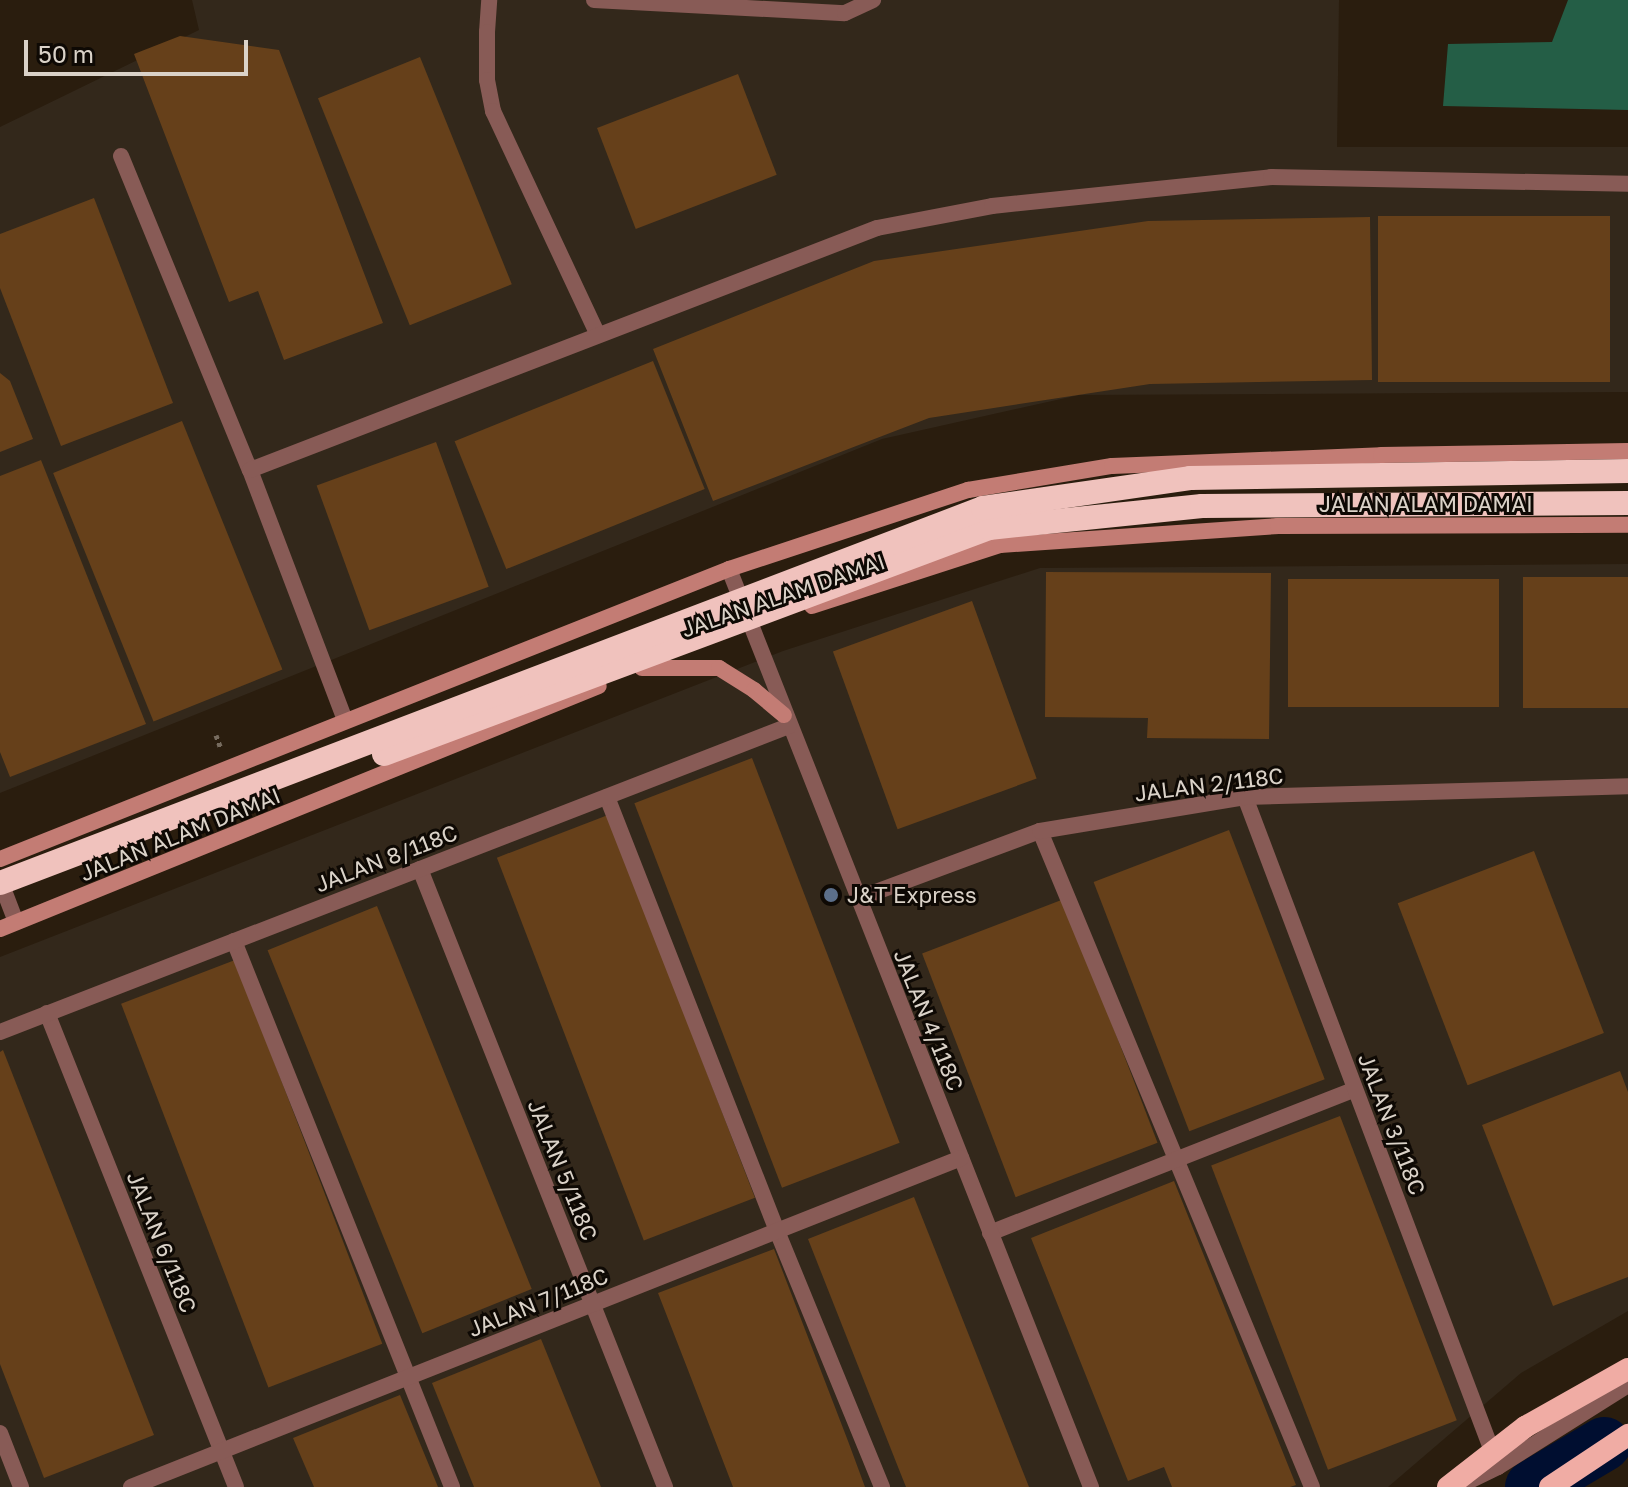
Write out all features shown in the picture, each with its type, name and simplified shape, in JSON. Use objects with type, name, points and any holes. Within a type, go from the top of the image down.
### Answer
[{"type":"highway","points":[[0,881],[983,508],[1190,478],[1628,471]]},
{"type":"highway","points":[[0,897],[989,528],[1202,506],[1628,503]]},
{"type":"highway","points":[[1448,1487],[1525,1427],[1628,1369]]},
{"type":"highway","points":[[1550,1487],[1628,1435]]},
{"type":"main road","name":"JALAN ALAM DAMAI","points":[[0,859],[729,569],[968,490],[1112,466],[1381,455],[1628,451]]},
{"type":"main road","name":"JALAN ALAM DAMAI","points":[[0,929],[749,626],[1000,545],[1278,526],[1628,525]]},
{"type":"main road","points":[[642,668],[719,668],[754,690],[786,720]]},
{"type":"street","points":[[489,0],[487,80],[493,111],[598,335]]},
{"type":"street","points":[[594,0],[845,13],[873,0]]},
{"type":"street","points":[[121,156],[250,470],[345,720]]},
{"type":"street","points":[[250,470],[877,228],[992,206],[1271,177],[1628,184]]},
{"type":"street","name":"JALAN 4/118C","points":[[729,569],[1091,1487]]},
{"type":"street","name":"JALAN 8/118C","points":[[0,1032],[607,797],[786,720]]},
{"type":"street","name":"JALAN 2/118C","points":[[857,899],[1040,831],[1245,797],[1628,786]]},
{"type":"street","points":[[607,797],[777,1231],[882,1487]]},
{"type":"street","name":"JALAN 3/118C","points":[[1245,797],[1498,1467]]},
{"type":"street","points":[[1040,831],[1312,1487]]},
{"type":"street","name":"JALAN 5/118C","points":[[420,869],[665,1487]]},
{"type":"street","points":[[0,881],[16,922]]},
{"type":"street","points":[[234,941],[452,1487]]},
{"type":"street","name":"JALAN 6/118C","points":[[47,1013],[236,1487]]},
{"type":"street","points":[[990,1233],[1355,1089]]},
{"type":"street","name":"JALAN 7/118C","points":[[131,1487],[961,1158]]},
{"type":"street","points":[[1456,1487],[1498,1467],[1628,1385]]},
{"type":"street","points":[[0,1433],[21,1487]]},
{"type":"shaded area","points":[[192,0],[1339,0],[1337,147],[1628,147],[1628,392],[1079,395],[882,439],[0,793],[0,127],[199,30]]},
{"type":"shaded area","points":[[1628,564],[1628,1311],[1521,1373],[1388,1487],[0,1487],[0,957],[783,651],[1040,568]]},
{"type":"green space","points":[[1568,0],[1628,0],[1628,110],[1443,106],[1448,44],[1552,42]]},
{"type":"building","points":[[180,36],[279,50],[383,323],[284,360],[258,291],[229,302],[134,54]]},
{"type":"building","points":[[420,57],[512,284],[410,325],[318,98]]},
{"type":"building","points":[[738,74],[777,175],[636,229],[597,128]]},
{"type":"building","points":[[94,198],[173,403],[61,446],[0,288],[0,234]]},
{"type":"building","points":[[1378,216],[1610,216],[1610,382],[1378,382]]},
{"type":"building","points":[[1370,217],[1372,380],[1150,384],[929,418],[713,501],[653,349],[874,261],[1148,221]]},
{"type":"building","points":[[653,361],[705,489],[506,569],[455,441]]},
{"type":"building","points":[[0,373],[10,381],[33,439],[0,452]]},
{"type":"building","points":[[182,421],[282,669],[154,722],[53,473]]},
{"type":"building","points":[[436,442],[489,587],[369,630],[317,485]]},
{"type":"building","points":[[41,460],[146,724],[10,777],[0,752],[0,476]]},
{"type":"building","points":[[1046,572],[1271,573],[1269,739],[1147,738],[1148,718],[1045,717]]},
{"type":"building","points":[[1523,577],[1628,577],[1628,708],[1523,708]]},
{"type":"building","points":[[1288,579],[1499,579],[1499,707],[1288,707]]},
{"type":"building","points":[[972,601],[1037,779],[898,829],[833,652]]},
{"type":"building","points":[[752,758],[900,1143],[782,1188],[634,803]]},
{"type":"building","points":[[608,815],[755,1198],[644,1240],[497,858]]},
{"type":"building","points":[[1229,830],[1325,1079],[1189,1131],[1094,882]]},
{"type":"building","points":[[1534,851],[1604,1033],[1468,1085],[1398,903]]},
{"type":"building","points":[[1064,899],[1158,1143],[1016,1197],[922,953]]},
{"type":"building","points":[[377,906],[532,1289],[422,1333],[268,950]]},
{"type":"building","points":[[235,960],[382,1344],[268,1387],[121,1004]]},
{"type":"building","points":[[3,1050],[154,1435],[44,1478],[0,1364],[0,1052]]},
{"type":"building","points":[[1620,1071],[1628,1092],[1628,1277],[1553,1306],[1482,1125]]},
{"type":"building","points":[[1340,1116],[1457,1420],[1328,1470],[1211,1165]]},
{"type":"building","points":[[1174,1181],[1296,1485],[1172,1487],[1164,1467],[1128,1481],[1031,1238]]},
{"type":"building","points":[[914,1197],[1029,1487],[906,1487],[898,1467],[808,1239]]},
{"type":"building","points":[[774,1249],[865,1487],[733,1487],[658,1293]]},
{"type":"building","points":[[541,1339],[601,1487],[474,1487],[432,1383]]},
{"type":"building","points":[[400,1395],[438,1487],[314,1487],[293,1438]]},
{"type":"waterway","points":[[1532,1487],[1604,1444]]},
{"type":"place","name":"J&T Express","points":[[831,895]]}]
